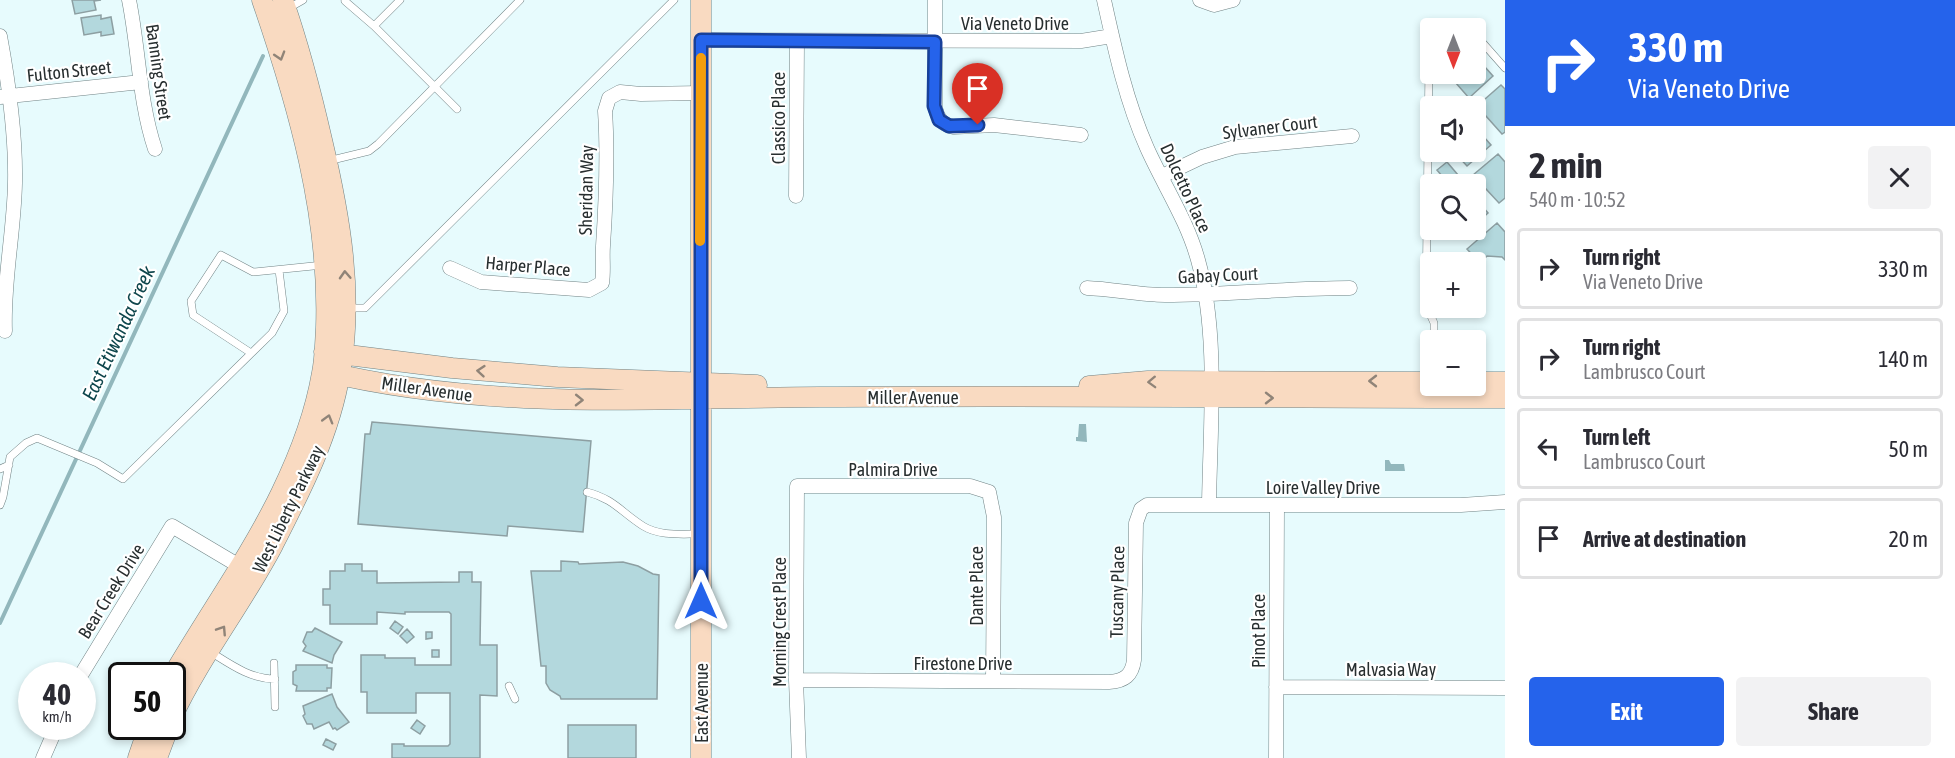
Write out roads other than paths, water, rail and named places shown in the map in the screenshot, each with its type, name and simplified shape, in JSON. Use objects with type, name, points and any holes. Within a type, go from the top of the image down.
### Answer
[{"type":"street","name":"Banning Street","points":[[129,0],[146,121],[154,149]]},
{"type":"street","name":"West Liberty Parkway","points":[[181,662],[241,567],[276,502],[333,363],[326,265],[317,203],[281,58],[262,0]]},
{"type":"street","name":"East Avenue","points":[[700,758],[701,0]]},
{"type":"street","points":[[935,0],[934,106],[939,120],[954,127],[1008,126],[1081,135]]},
{"type":"street","name":"Dolcetto Place","points":[[1104,0],[1122,80],[1147,148],[1181,213],[1192,241],[1206,294],[1210,325],[1209,505]]},
{"type":"street","points":[[1202,1],[1214,5],[1233,0]]},
{"type":"street","name":"West Liberty Parkway","points":[[186,690],[258,572],[304,484],[326,428],[333,363],[346,308],[344,257],[336,209],[291,3]]},
{"type":"street","points":[[0,36],[15,182],[4,331]]},
{"type":"street","name":"Via Veneto Drive","points":[[701,40],[1081,42],[1112,36]]},
{"type":"street","name":"Classico Place","points":[[796,196],[797,41]]},
{"type":"street","name":"Fulton Street","points":[[5,96],[141,82]]},
{"type":"street","name":"Sheridan Way","points":[[602,283],[605,111],[609,98],[620,92],[701,93]]},
{"type":"street","name":"Sylvaner Court","points":[[1162,176],[1202,157],[1235,147],[1352,136]]},
{"type":"street","points":[[306,152],[314,152],[316,155],[326,200],[336,209]]},
{"type":"street","name":"Harper Place","points":[[450,268],[480,282],[590,290],[602,283]]},
{"type":"street","name":"Gabay Court","points":[[1087,288],[1154,295],[1350,288]]},
{"type":"street","name":"Miller Avenue","points":[[333,363],[474,370],[702,391],[742,386],[1094,386],[1148,381],[1210,389],[1505,398]]},
{"type":"street","name":"Miller Avenue","points":[[1210,389],[1420,382]]},
{"type":"street","points":[[1486,382],[1505,382]]},
{"type":"street","name":"Palmira Drive","points":[[797,486],[970,486],[989,492]]},
{"type":"street","name":"Morning Crest Place","points":[[797,486],[796,680],[799,758]]},
{"type":"street","name":"Dante Place","points":[[989,492],[994,517],[993,681]]},
{"type":"street","name":"Loire Valley Drive","points":[[1141,509],[1154,504],[1461,505],[1505,502]]},
{"type":"street","name":"Pinot Place","points":[[1276,758],[1277,505]]},
{"type":"street","name":"Tuscany Place","points":[[1128,676],[1134,660],[1136,523],[1141,509]]},
{"type":"street","name":"Bear Creek Drive","points":[[89,662],[172,526],[241,567]]},
{"type":"street","name":"Firestone Drive","points":[[796,680],[1109,682],[1128,676]]},
{"type":"street","name":"Malvasia Way","points":[[1276,687],[1505,688]]},
{"type":"street","points":[[43,758],[51,740]]},
{"type":"street","points":[[138,758],[144,740]]},
{"type":"street","points":[[157,758],[164,740]]},
{"type":"lane","points":[[374,26],[400,0]]},
{"type":"lane","points":[[327,162],[369,151],[378,144],[520,0]]},
{"type":"lane","points":[[346,308],[365,308],[674,0]]},
{"type":"lane","points":[[345,1],[374,26],[457,109]]},
{"type":"lane","points":[[1486,47],[1505,68]]},
{"type":"lane","points":[[1429,84],[1426,305],[1434,323],[1434,330]]},
{"type":"lane","points":[[251,353],[194,315],[191,301],[221,255],[253,272],[326,265]]},
{"type":"lane","points":[[0,506],[10,458],[26,443],[37,438],[97,463],[123,479],[272,333],[284,311],[279,270]]},
{"type":"lane","points":[[0,469],[9,465]]},
{"type":"lane","points":[[587,492],[615,503],[644,527],[659,532],[701,534]]},
{"type":"lane","points":[[209,651],[251,675],[262,679],[275,679]]},
{"type":"lane","points":[[274,663],[275,707]]},
{"type":"lane","points":[[509,686],[515,699]]},
{"type":"water","points":[[1079,424],[1086,424],[1087,442],[1076,441]]},
{"type":"water","points":[[1385,460],[1389,460],[1391,464],[1404,464],[1405,471],[1385,471]]},
{"type":"waterway","name":"East Etiwanda Creek","points":[[0,623],[263,56]]}]
